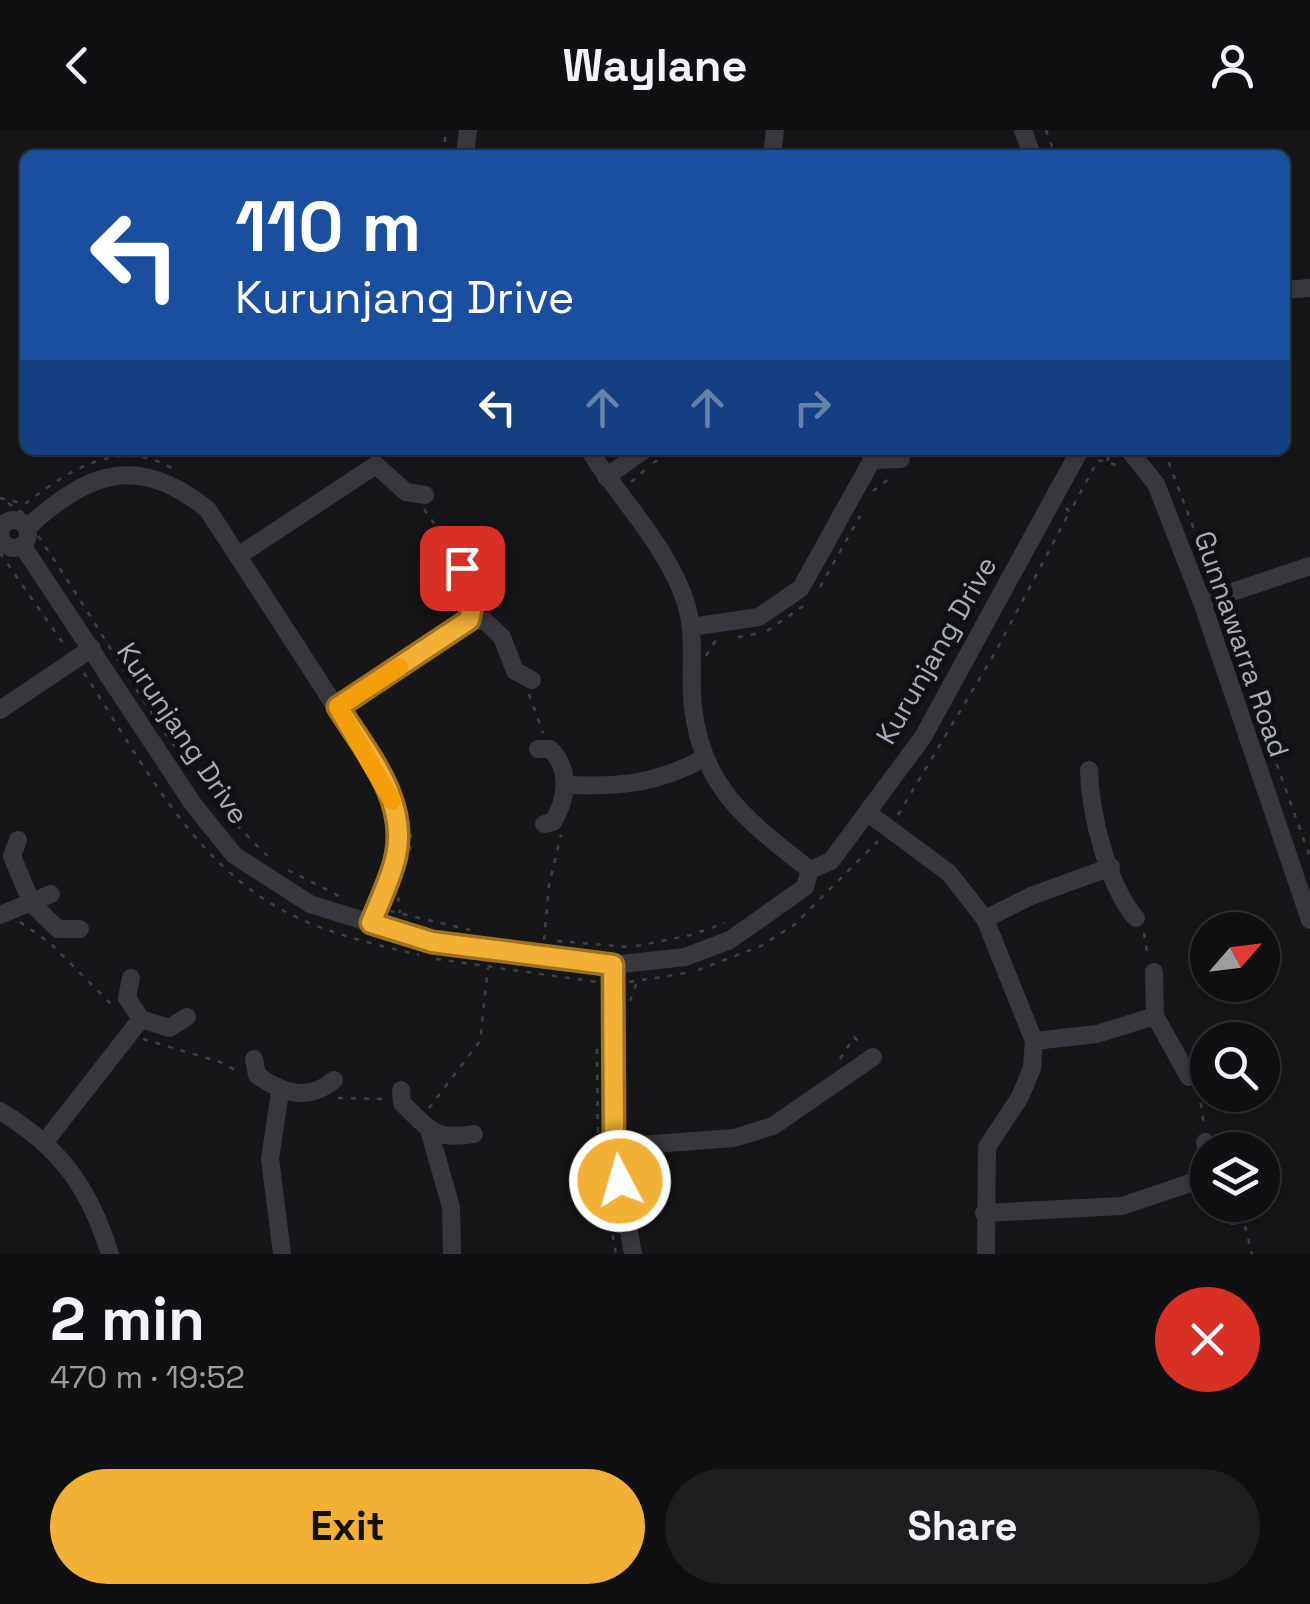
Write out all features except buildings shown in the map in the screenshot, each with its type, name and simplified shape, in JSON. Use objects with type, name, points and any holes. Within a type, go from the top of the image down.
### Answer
[{"type":"street","points":[[591,455],[674,575],[691,627],[693,706],[704,758],[735,809],[810,870]]},
{"type":"street","points":[[606,477],[637,455]]},
{"type":"street","points":[[691,627],[759,616],[800,588],[870,455],[901,459]]},
{"type":"street","name":"Kurunjang Drive","points":[[26,533],[92,648],[193,804],[234,855],[310,904],[374,915],[432,942],[613,974],[685,957],[730,940],[805,887],[810,870],[831,861],[923,737],[1077,455]]},
{"type":"street","points":[[238,556],[381,458],[418,494]]},
{"type":"street","name":"Gunnawarra Road","points":[[1126,459],[1156,484],[1212,594],[1310,920]]},
{"type":"street","points":[[4,515],[19,520],[26,533],[78,487],[110,475],[149,476],[179,486],[208,510],[389,789],[398,823],[396,856],[374,915]]},
{"type":"street","points":[[465,546],[462,568],[473,602],[469,620]]},
{"type":"street","points":[[1212,594],[1310,566]]},
{"type":"street","points":[[338,707],[469,620],[486,621],[502,637],[516,671],[528,679]]},
{"type":"street","points":[[0,710],[92,648]]},
{"type":"street","points":[[544,749],[557,756],[566,785],[562,808],[553,822],[544,824]]},
{"type":"street","points":[[566,785],[625,787],[663,777],[704,758]]},
{"type":"street","points":[[1089,770],[1090,806],[1124,904],[1136,918]]},
{"type":"street","points":[[868,813],[884,837],[949,873],[985,919],[1034,1041],[1032,1068],[1020,1097],[987,1147],[986,1254]]},
{"type":"street","points":[[18,840],[12,856],[32,904],[58,930],[80,928]]},
{"type":"street","points":[[985,919],[1031,896],[1111,867]]},
{"type":"street","points":[[3,914],[52,894]]},
{"type":"street","points":[[1154,972],[1155,1016],[1189,1076]]},
{"type":"street","points":[[613,974],[614,1146],[633,1254]]},
{"type":"street","points":[[130,978],[127,998],[138,1024]]},
{"type":"street","points":[[1034,1041],[1097,1034],[1155,1016]]},
{"type":"street","points":[[138,1024],[169,1028],[186,1017]]},
{"type":"street","points":[[44,1143],[138,1024]]},
{"type":"street","points":[[614,1146],[734,1138],[773,1126],[873,1057]]},
{"type":"street","points":[[254,1059],[257,1075],[280,1092],[300,1094],[335,1089]]},
{"type":"street","points":[[280,1092],[270,1159],[282,1254]]},
{"type":"street","points":[[401,1096],[446,1139],[474,1134]]},
{"type":"street","points":[[0,1110],[44,1143],[76,1176],[92,1201],[110,1254]]},
{"type":"street","points":[[427,1119],[450,1206],[452,1254]]},
{"type":"street","points":[[984,1213],[1122,1206],[1190,1183]]},
{"type":"path","points":[[618,495],[667,455]]},
{"type":"path","points":[[1107,461],[1110,455]]},
{"type":"path","points":[[1165,455],[1193,554],[1210,577],[1212,594],[1310,857]]},
{"type":"path","points":[[0,553],[200,842],[258,896],[317,927],[368,943],[488,968],[613,974],[636,982],[723,963],[761,946],[826,898],[884,837],[986,667],[1098,460],[1126,459]]},
{"type":"path","points":[[418,494],[462,568]]},
{"type":"path","points":[[1052,496],[1070,512]]},
{"type":"path","points":[[4,515],[26,533],[231,822],[277,864],[346,900]]},
{"type":"path","points":[[1212,594],[1227,580]]},
{"type":"path","points":[[528,679],[544,749]]},
{"type":"path","points":[[544,940],[562,808]]},
{"type":"path","points":[[3,914],[50,943],[138,1024],[144,1040],[238,1071]]},
{"type":"path","points":[[374,915],[478,932]]},
{"type":"path","points":[[532,939],[631,947],[691,936],[739,916]]},
{"type":"path","points":[[1136,918],[1154,972]]},
{"type":"path","points":[[335,1089],[377,1097],[401,1096],[427,1119],[480,1041],[488,968]]},
{"type":"path","points":[[629,1007],[636,982]]},
{"type":"path","points":[[836,1066],[854,1037],[873,1057]]},
{"type":"path","points":[[1189,1076],[1200,1090],[1204,1132]]},
{"type":"path","points":[[1244,1222],[1252,1254]]},
{"type":"slow traffic","points":[[392,801],[389,789],[338,707],[399,667]]},
{"type":"route","points":[[462,568],[473,602],[469,620],[338,707],[389,789],[398,823],[396,856],[371,923],[432,942],[613,965],[614,1146],[620,1181]]}]
